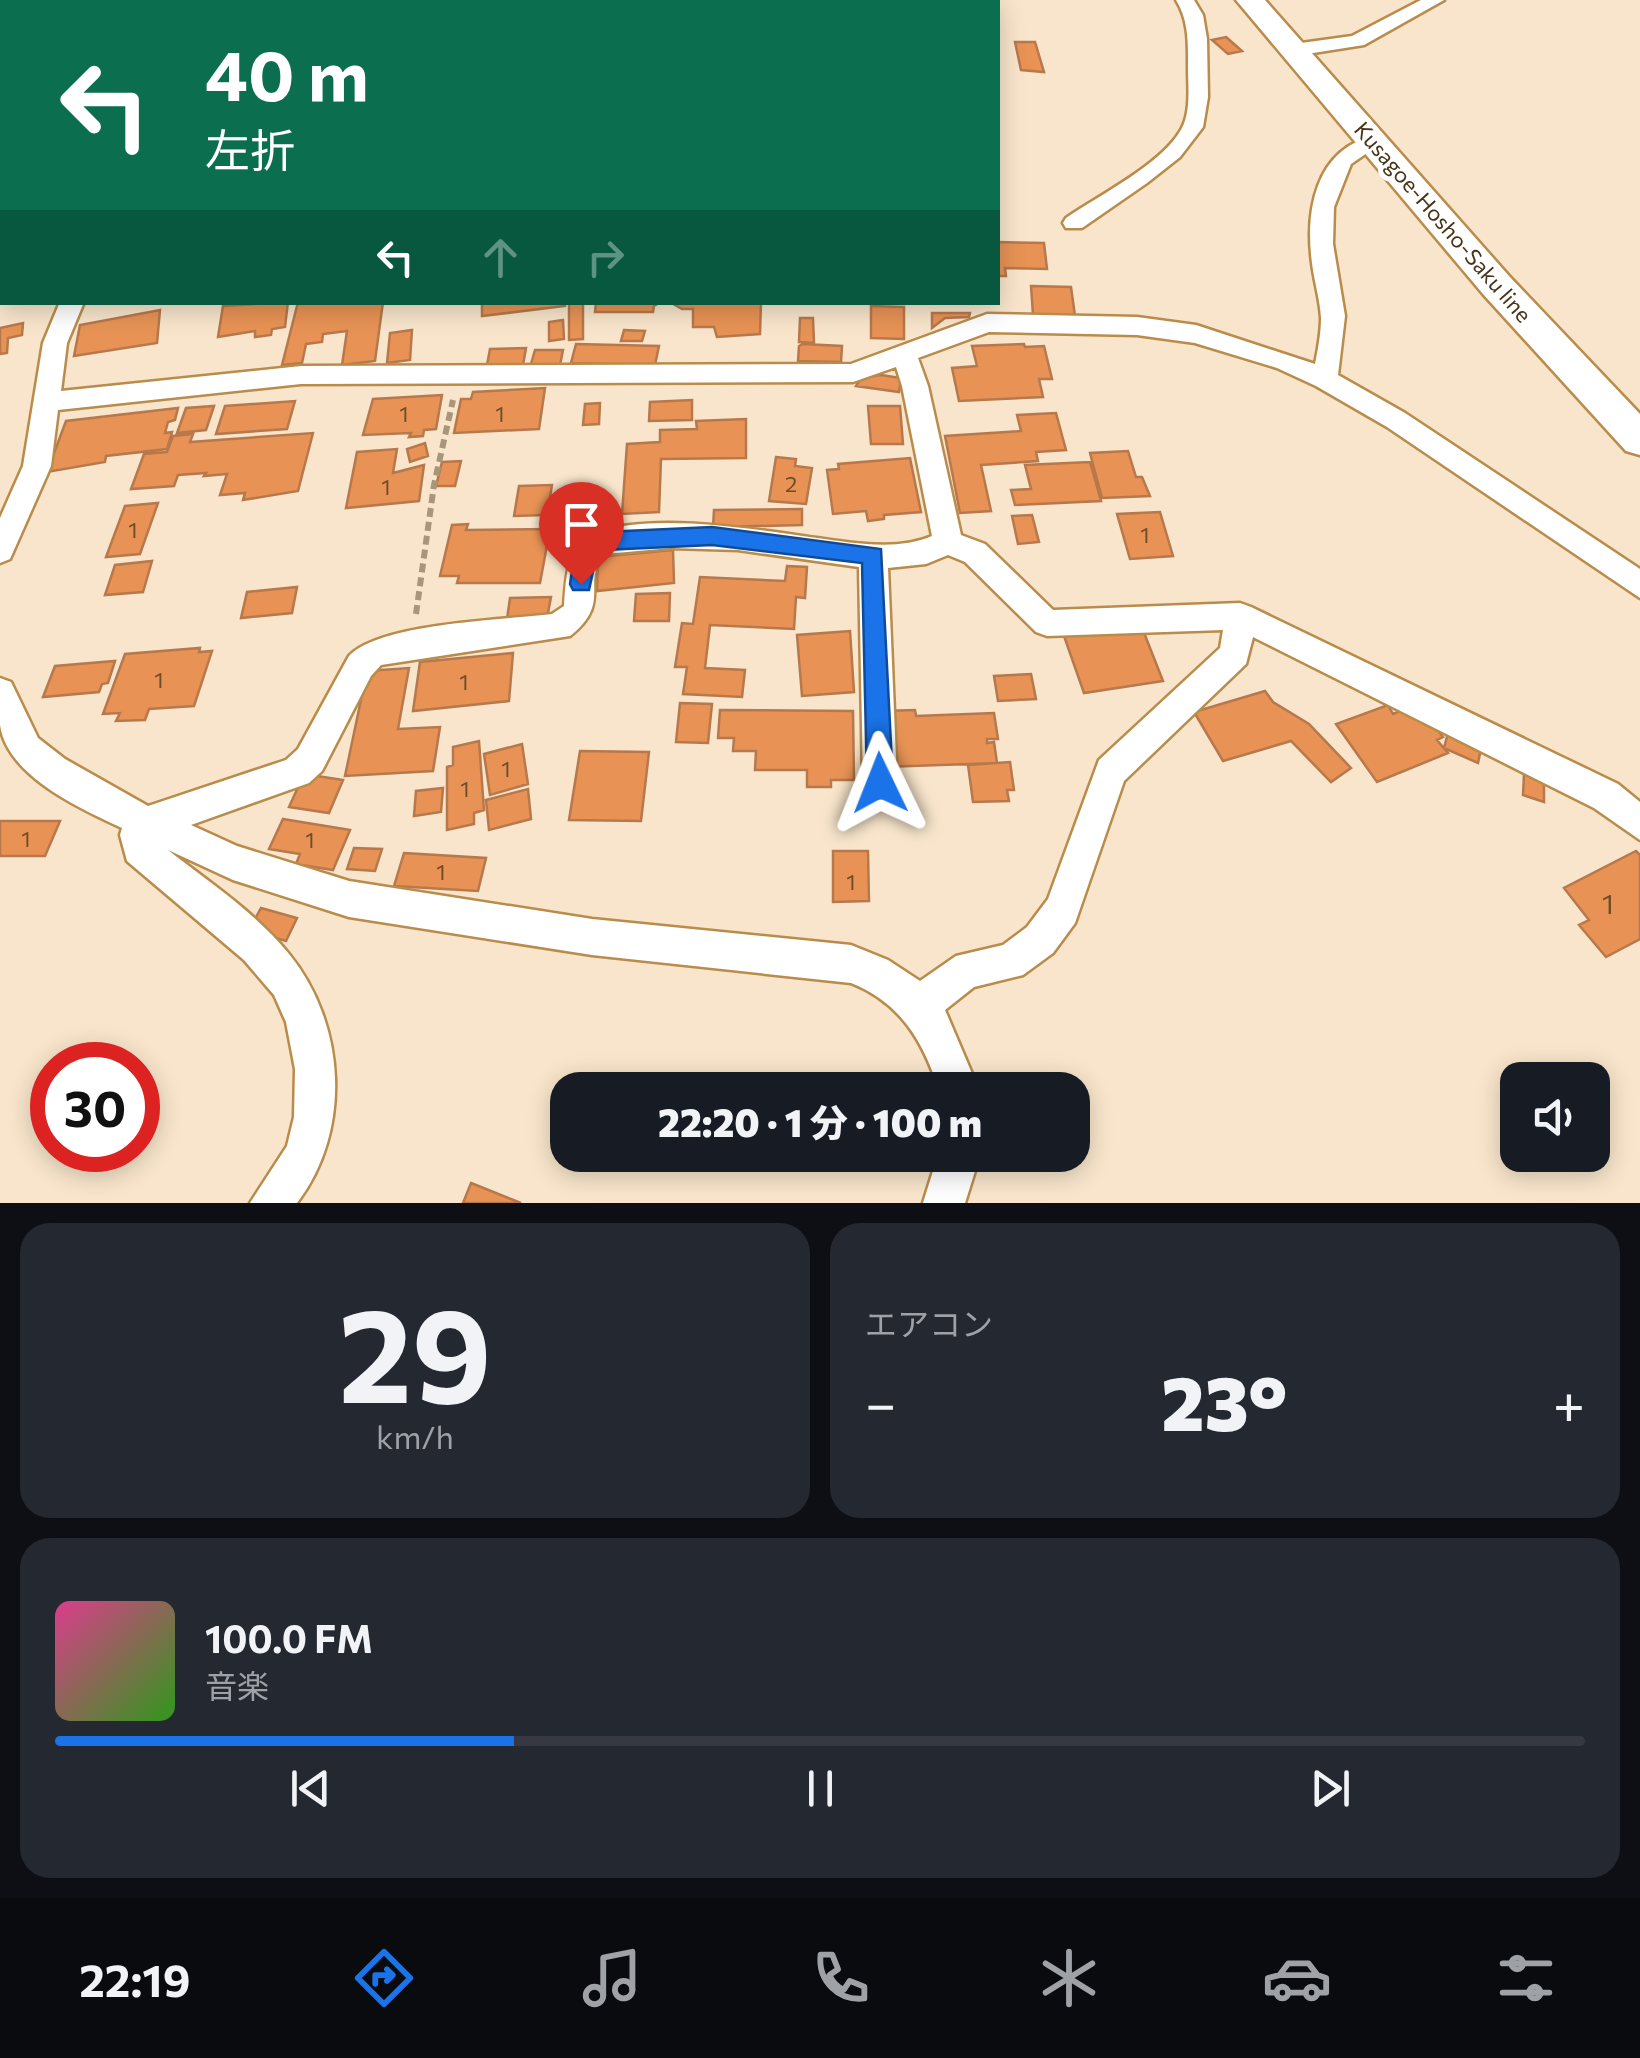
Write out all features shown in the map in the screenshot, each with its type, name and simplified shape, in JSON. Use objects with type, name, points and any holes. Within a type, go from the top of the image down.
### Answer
[{"type":"main road","name":"Kusagoe-Hosho-Saku line","points":[[1250,0],[1496,285],[1640,440]]},
{"type":"street","points":[[1074,223],[1174,154],[1192,127],[1198,99],[1198,28],[1194,12],[1185,0]]},
{"type":"street","points":[[1294,50],[1357,41],[1435,0]]},
{"type":"street","points":[[1325,379],[1333,316],[1322,259],[1320,226],[1324,196],[1340,162],[1358,146],[1373,142]]},
{"type":"street","points":[[0,551],[37,466],[55,344],[71,305]]},
{"type":"street","points":[[44,402],[302,375],[852,372],[987,323],[1138,326],[1196,334],[1286,362],[1325,379],[1396,420],[1640,585]]},
{"type":"street","points":[[904,355],[915,386],[948,542]]},
{"type":"street","points":[[271,1203],[302,1159],[312,1132],[315,1092],[301,1012],[286,981],[262,953],[139,849],[137,835],[147,823],[297,772],[310,760],[360,666],[370,655],[411,644],[559,627],[578,612],[585,556],[592,545],[603,541],[712,536],[873,555],[922,554],[948,542],[975,554],[1048,622],[1240,616],[1606,796],[1640,823]]},
{"type":"street","points":[[873,555],[880,783]]},
{"type":"street","points":[[922,1006],[944,982],[969,970],[1010,962],[1040,940],[1062,910],[1112,770],[1235,654],[1240,616]]},
{"type":"street","points":[[0,692],[26,749],[53,770],[147,823],[233,862],[349,899],[592,936],[851,964],[903,988],[922,1006],[954,1072]]},
{"type":"street","points":[[944,1203],[954,1172]]},
{"type":"path","points":[[411,644],[434,485],[458,374]]},
{"type":"building","points":[[1226,37],[1242,51],[1228,54],[1212,40]]},
{"type":"building","points":[[1015,42],[1035,42],[1044,72],[1021,70]]},
{"type":"building","points":[[1000,242],[1044,243],[1047,269],[1005,268],[1006,276],[1000,276]]},
{"type":"building","points":[[1031,286],[1071,287],[1075,316],[1033,315]]},
{"type":"building","points":[[288,305],[285,327],[272,329],[271,335],[255,337],[255,331],[218,337],[223,306]]},
{"type":"building","points":[[297,305],[383,305],[375,361],[342,365],[347,331],[323,334],[322,342],[306,344],[302,363],[282,365]]},
{"type":"building","points":[[482,305],[565,305],[565,306],[482,316]]},
{"type":"building","points":[[569,305],[583,305],[583,339],[569,340]]},
{"type":"building","points":[[596,305],[656,305],[653,312],[595,312]]},
{"type":"building","points":[[675,305],[761,305],[760,334],[717,337],[714,327],[693,327],[693,309]]},
{"type":"building","points":[[871,306],[904,307],[904,339],[871,338]]},
{"type":"building","points":[[160,310],[157,343],[74,356],[80,325]]},
{"type":"building","points":[[932,313],[970,313],[969,317],[945,318],[932,328]]},
{"type":"building","points":[[800,318],[813,318],[814,343],[799,342]]},
{"type":"building","points":[[563,320],[564,339],[549,341],[549,322]]},
{"type":"building","points":[[23,323],[22,335],[8,338],[7,353],[0,354],[0,328]]},
{"type":"building","points":[[412,330],[410,360],[387,363],[390,333]]},
{"type":"building","points":[[624,330],[645,331],[642,341],[621,341]]},
{"type":"building","points":[[576,344],[659,346],[655,365],[571,363]]},
{"type":"building","points":[[799,346],[842,346],[841,362],[798,361]]},
{"type":"building","points":[[972,346],[1044,346],[1052,379],[1039,379],[1043,397],[959,401],[952,368],[977,366]]},
{"type":"building","points":[[526,348],[523,365],[487,365],[490,349]]},
{"type":"building","points":[[535,350],[563,350],[560,365],[531,364]]},
{"type":"building","points":[[861,378],[901,378],[899,392],[856,386]]},
{"type":"building","points":[[545,388],[539,429],[454,433],[461,399],[471,399],[473,392]]},
{"type":"building","points":[[442,395],[436,429],[424,430],[423,436],[363,435],[373,399]]},
{"type":"building","points":[[692,400],[692,420],[649,421],[650,402]]},
{"type":"building","points":[[295,401],[287,429],[216,434],[225,406]]},
{"type":"building","points":[[600,403],[599,424],[583,425],[585,404]]},
{"type":"building","points":[[214,406],[206,430],[177,433],[186,408]]},
{"type":"building","points":[[868,406],[900,406],[903,444],[871,444]]},
{"type":"building","points":[[178,408],[165,433],[172,432],[167,449],[106,456],[105,462],[47,472],[66,421]]},
{"type":"building","points":[[1056,413],[1066,450],[1036,452],[1038,461],[981,465],[991,511],[960,513],[945,436],[1021,431],[1017,415]]},
{"type":"building","points":[[746,419],[746,458],[661,459],[659,512],[622,514],[627,444],[660,442],[660,430],[697,429],[696,421]]},
{"type":"building","points":[[313,433],[298,491],[243,500],[245,493],[220,495],[227,474],[204,476],[206,473],[178,475],[174,486],[131,489],[144,454],[167,452],[173,436],[193,434],[190,442]]},
{"type":"building","points":[[425,443],[428,456],[410,462],[407,449]]},
{"type":"building","points":[[397,449],[393,473],[424,465],[419,501],[346,508],[357,452]]},
{"type":"building","points":[[1128,451],[1136,477],[1142,477],[1150,496],[1102,498],[1090,453]]},
{"type":"building","points":[[776,457],[796,459],[795,466],[812,468],[806,504],[769,501]]},
{"type":"building","points":[[910,458],[921,512],[884,515],[884,519],[868,521],[866,511],[833,514],[827,470],[839,469],[838,464]]},
{"type":"building","points":[[461,461],[455,486],[436,486],[442,462]]},
{"type":"building","points":[[1090,462],[1101,501],[1015,505],[1011,490],[1031,489],[1025,465]]},
{"type":"building","points":[[552,485],[547,515],[514,516],[519,486]]},
{"type":"building","points":[[158,503],[140,554],[106,557],[125,506]]},
{"type":"building","points":[[802,509],[802,525],[713,527],[714,510]]},
{"type":"building","points":[[1160,512],[1173,556],[1130,559],[1117,514]]},
{"type":"building","points":[[1032,515],[1039,542],[1018,544],[1012,516]]},
{"type":"building","points":[[468,524],[466,530],[550,529],[540,583],[457,583],[459,576],[440,576],[452,525]]},
{"type":"building","points":[[673,550],[674,583],[597,591],[598,557]]},
{"type":"building","points":[[152,561],[143,592],[105,595],[115,565]]},
{"type":"building","points":[[787,566],[807,567],[805,598],[796,597],[794,629],[710,625],[705,668],[745,670],[742,697],[683,694],[687,667],[675,667],[682,623],[693,624],[700,577],[785,581]]},
{"type":"building","points":[[297,587],[292,613],[241,618],[247,592]]},
{"type":"building","points":[[670,593],[669,621],[634,621],[636,594]]},
{"type":"building","points":[[551,597],[547,618],[507,619],[510,598]]},
{"type":"building","points":[[1141,625],[1163,681],[1084,693],[1064,636]]},
{"type":"building","points":[[850,631],[854,692],[802,696],[797,635]]},
{"type":"building","points":[[200,648],[199,652],[212,651],[194,706],[149,709],[145,720],[116,721],[120,713],[103,714],[125,654]]},
{"type":"building","points":[[513,653],[509,701],[413,711],[420,662]]},
{"type":"building","points":[[115,661],[108,683],[102,684],[99,692],[43,697],[55,666]]},
{"type":"building","points":[[409,668],[398,729],[440,727],[433,771],[345,776],[367,671]]},
{"type":"building","points":[[1031,674],[1036,699],[998,701],[994,676]]},
{"type":"building","points":[[1265,691],[1273,702],[1309,724],[1351,768],[1331,782],[1291,741],[1223,761],[1194,712]]},
{"type":"building","points":[[680,703],[712,704],[708,743],[676,742]]},
{"type":"building","points":[[1388,705],[1393,714],[1408,708],[1428,718],[1443,737],[1437,740],[1448,753],[1377,782],[1336,724]]},
{"type":"building","points":[[720,710],[853,711],[854,780],[831,780],[831,787],[807,787],[807,770],[755,770],[756,751],[733,751],[734,738],[718,738]]},
{"type":"building","points":[[915,710],[916,716],[994,713],[998,739],[987,739],[987,743],[994,742],[997,763],[884,767],[883,711]]},
{"type":"building","points":[[1449,729],[1482,744],[1478,763],[1444,748]]},
{"type":"building","points":[[479,741],[484,810],[474,813],[474,824],[447,830],[447,767],[453,765],[453,747]]},
{"type":"building","points":[[522,744],[528,784],[490,795],[484,754]]},
{"type":"building","points":[[580,751],[649,752],[641,821],[569,820]]},
{"type":"building","points":[[1010,762],[1014,790],[1007,790],[1009,801],[973,802],[968,765]]},
{"type":"building","points":[[304,774],[343,780],[329,813],[289,807]]},
{"type":"building","points":[[1524,774],[1544,781],[1544,802],[1523,795]]},
{"type":"building","points":[[443,788],[441,812],[414,816],[416,791]]},
{"type":"building","points":[[528,789],[531,819],[489,830],[486,800]]},
{"type":"building","points":[[283,819],[350,830],[333,870],[296,864],[300,854],[269,849]]},
{"type":"building","points":[[0,821],[60,821],[45,856],[0,856]]},
{"type":"building","points":[[354,848],[382,849],[375,871],[347,869]]},
{"type":"building","points":[[833,851],[868,851],[869,901],[833,902]]},
{"type":"building","points":[[1636,851],[1640,855],[1640,939],[1606,957],[1579,925],[1589,920],[1564,888]]},
{"type":"building","points":[[404,853],[486,858],[478,891],[394,886]]},
{"type":"building","points":[[261,908],[297,918],[286,941],[249,930]]},
{"type":"building","points":[[471,1183],[521,1203],[463,1203]]},
{"type":"route","points":[[581,584],[585,556],[592,545],[603,541],[712,536],[873,555],[880,783]]}]
